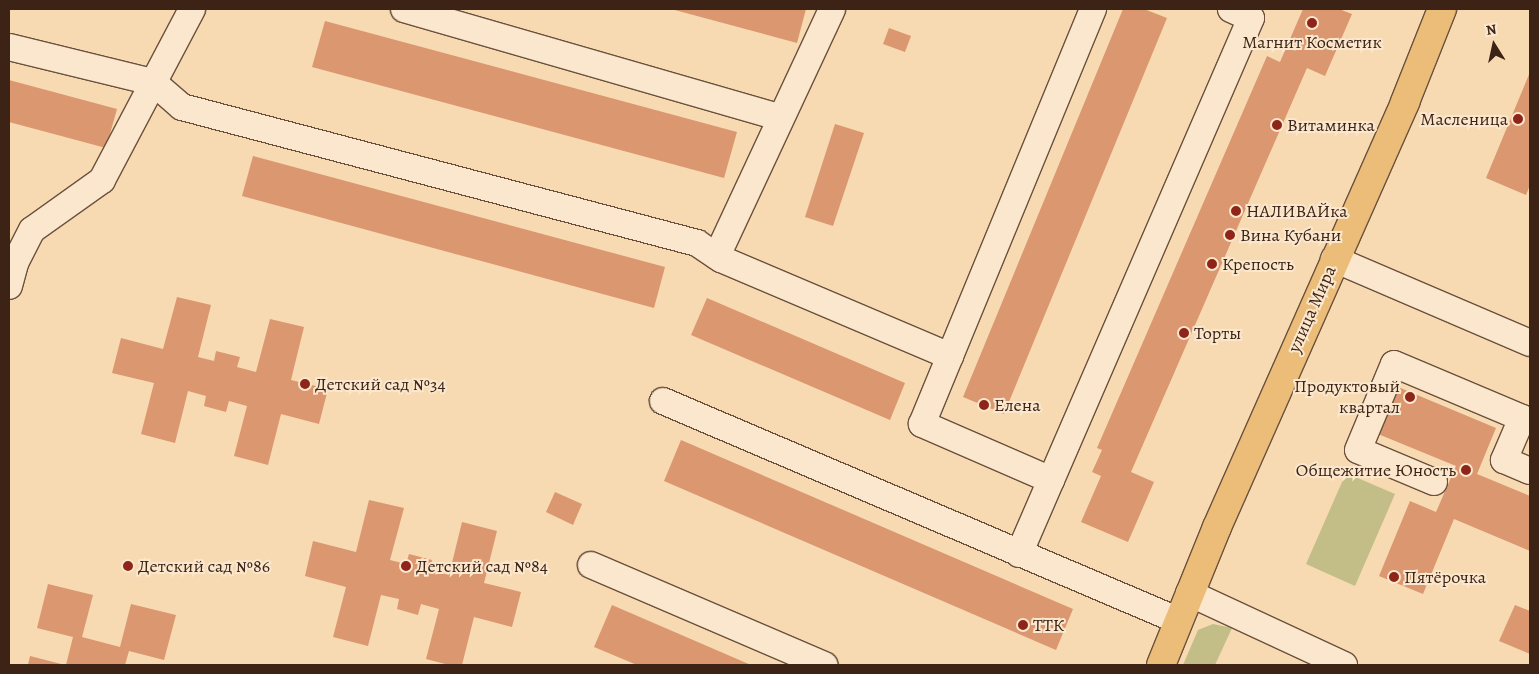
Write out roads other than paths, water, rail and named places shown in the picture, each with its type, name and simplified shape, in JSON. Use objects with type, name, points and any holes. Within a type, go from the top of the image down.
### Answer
[{"type":"main road","name":"улица Мира","points":[[1161,665],[1177,620],[1334,259],[1405,102],[1442,9]]},
{"type":"street","points":[[9,286],[14,263],[32,230],[102,180],[192,9]]},
{"type":"street","points":[[404,9],[782,118]]},
{"type":"street","points":[[717,256],[832,9]]},
{"type":"street","points":[[1051,480],[922,424],[1093,9]]},
{"type":"street","points":[[1019,554],[1252,18],[1231,9]]},
{"type":"street","points":[[9,47],[153,82],[182,107],[697,243],[717,256],[950,356]]},
{"type":"street","points":[[1334,259],[1530,344]]},
{"type":"street","points":[[1434,482],[1358,450],[1394,364],[1522,418],[1504,460],[1530,471]]},
{"type":"street","points":[[663,401],[1177,620]]},
{"type":"street","points":[[591,565],[824,665]]},
{"type":"street","points":[[1189,593],[1344,665]]},
{"type":"place","name":"Магнит Косметик","points":[[1312,23]]},
{"type":"place","name":"Масленица","points":[[1518,119]]},
{"type":"place","name":"Витаминка","points":[[1277,125]]},
{"type":"place","name":"НАЛИВАЙка","points":[[1236,211]]},
{"type":"place","name":"Вина Кубани","points":[[1230,235]]},
{"type":"place","name":"Крепость","points":[[1212,264]]},
{"type":"place","name":"Торты","points":[[1184,333]]},
{"type":"place","name":"Детский сад №34","points":[[305,384]]},
{"type":"place","name":"Продуктовый квартал","points":[[1410,397]]},
{"type":"place","name":"Елена","points":[[984,405]]},
{"type":"place","name":"Общежитие Юность","points":[[1466,470]]},
{"type":"place","name":"Детский сад №86","points":[[128,566]]},
{"type":"place","name":"Детский сад №84","points":[[406,566]]},
{"type":"place","name":"Пятёрочка","points":[[1394,577]]},
{"type":"place","name":"ТТК","points":[[1023,625]]}]
